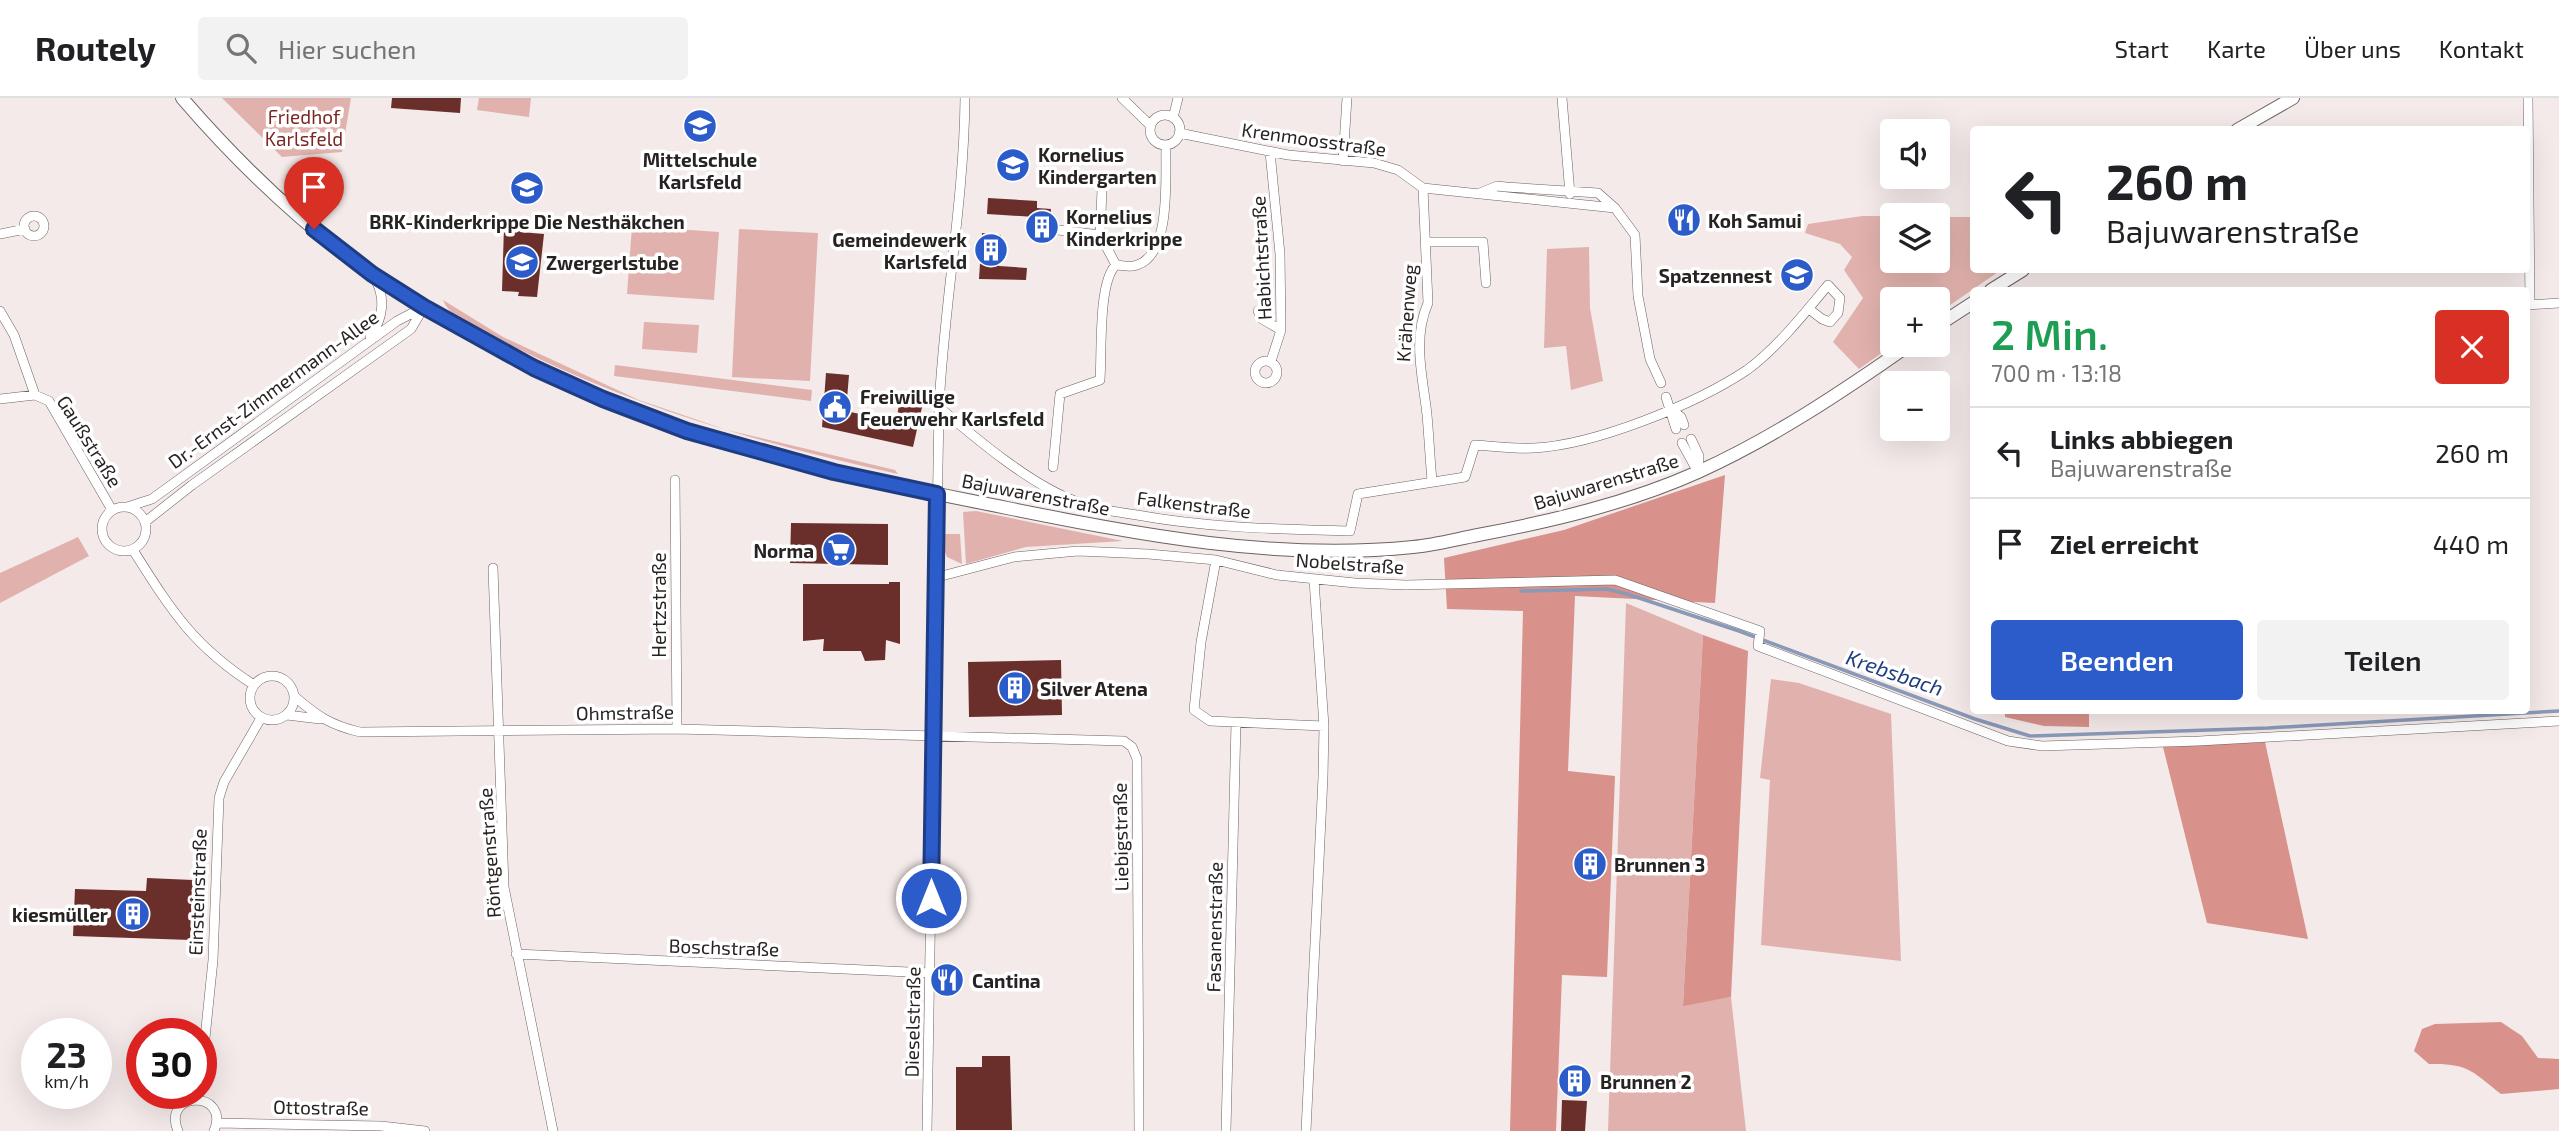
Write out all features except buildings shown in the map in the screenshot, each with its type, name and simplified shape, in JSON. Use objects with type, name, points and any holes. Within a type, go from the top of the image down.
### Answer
[{"type":"main road","name":"Bajuwarenstraße","points":[[182,98],[217,139],[285,202],[372,274],[424,307],[534,368],[603,399],[687,431],[834,472],[1137,533],[1224,545],[1328,552],[1416,547],[1532,524],[1621,499],[1698,472],[1796,420],[1891,357]]},
{"type":"main road","points":[[2244,126],[2293,98]]},
{"type":"main road","points":[[1996,287],[2018,273]]},
{"type":"main road","points":[[1950,318],[1970,305]]},
{"type":"street","points":[[937,494],[942,342],[952,264],[965,98]]},
{"type":"street","points":[[1122,98],[1151,126],[1153,140],[1166,145],[1175,142],[1179,133],[1178,124],[1173,118],[1160,117],[1151,126]]},
{"type":"street","points":[[1173,118],[1178,98]]},
{"type":"street","points":[[1343,161],[1347,98]]},
{"type":"street","points":[[1562,98],[1570,203]]},
{"type":"street","points":[[2528,98],[2528,126]]},
{"type":"street","name":"Krenmoosstraße","points":[[1179,133],[1270,152],[1374,163],[1398,170],[1423,188],[1615,208]]},
{"type":"street","points":[[1116,265],[1135,267],[1150,258],[1160,242],[1166,145]]},
{"type":"street","name":"Habichtstraße","points":[[1270,152],[1280,254],[1281,330],[1271,361]]},
{"type":"street","name":"Krenmoosstraße","points":[[1480,193],[1497,186],[1598,193],[1615,208],[1635,235],[1638,296],[1646,340],[1661,383]]},
{"type":"street","name":"Krähenweg","points":[[1423,188],[1428,303],[1421,318],[1419,366],[1427,412],[1432,481]]},
{"type":"street","points":[[1102,190],[1100,234],[1116,265]]},
{"type":"street","points":[[0,234],[25,229]]},
{"type":"street","points":[[1058,230],[1100,234]]},
{"type":"street","points":[[1426,242],[1483,242],[1486,283]]},
{"type":"street","points":[[1050,477],[1060,394],[1100,380],[1104,292],[1108,274],[1116,265]]},
{"type":"street","points":[[366,342],[376,330],[383,303],[380,288],[372,274]]},
{"type":"street","points":[[2530,305],[2559,303]]},
{"type":"street","name":"Dr.-Ernst-Zimmermann-Allee","points":[[127,507],[152,499],[366,342],[424,307]]},
{"type":"street","name":"Dr.-Ernst-Zimmermann-Allee","points":[[145,523],[192,485],[411,329],[424,307]]},
{"type":"street","points":[[1432,481],[1465,477],[1475,445],[1534,448],[1595,436],[1672,410],[1748,369],[1809,309]]},
{"type":"street","name":"Gaußstraße","points":[[0,311],[15,335],[34,395]]},
{"type":"street","points":[[1258,311],[1262,319],[1281,330]]},
{"type":"street","name":"Gaußstraße","points":[[0,399],[34,395],[49,401],[112,510]]},
{"type":"street","points":[[1667,397],[1672,410],[1681,417],[1680,427]]},
{"type":"street","name":"Falkenstraße","points":[[939,407],[983,445],[1050,477],[1072,500],[1096,508],[1153,518],[1239,529],[1350,531],[1358,494],[1432,481]]},
{"type":"street","points":[[1686,441],[1699,456],[1698,472]]},
{"type":"street","name":"Hertzstraße","points":[[675,481],[677,729]]},
{"type":"street","name":"Dieselstraße","points":[[927,1131],[937,494]]},
{"type":"street","points":[[127,507],[141,515],[145,523],[145,535],[134,550],[114,550],[104,540],[103,520],[112,510],[127,507]]},
{"type":"street","points":[[134,550],[171,612],[185,628],[230,670],[254,685]]},
{"type":"street","name":"Nobelstraße","points":[[934,578],[1014,557],[1047,552],[1110,552],[1216,560],[1277,575],[1314,580],[1406,585],[1615,580],[1760,631],[1758,646],[2008,741],[2042,746],[2199,741],[2559,720]]},
{"type":"street","points":[[1216,560],[1200,642],[1194,710],[1210,721],[1324,726]]},
{"type":"street","name":"Röntgenstraße","points":[[493,568],[504,887],[553,1131]]},
{"type":"street","points":[[1306,1131],[1324,726],[1314,580]]},
{"type":"street","points":[[275,676],[289,684],[294,696],[321,719],[287,715],[270,721],[261,718],[250,703],[254,685],[262,679],[275,676]]},
{"type":"street","points":[[287,715],[294,696]]},
{"type":"street","name":"Einsteinstraße","points":[[207,1018],[213,960],[219,798],[225,782],[261,718]]},
{"type":"street","name":"Ohmstraße","points":[[321,719],[360,732],[677,729],[932,736]]},
{"type":"street","name":"Fasanenstraße","points":[[1226,1131],[1236,723]]},
{"type":"street","name":"Liebigstraße","points":[[932,736],[1124,741],[1132,747],[1137,759],[1138,812],[1139,1131]]},
{"type":"street","name":"Boschstraße","points":[[516,954],[931,973]]},
{"type":"street","points":[[178,1109],[175,1122],[178,1131]]},
{"type":"street","points":[[214,1109],[216,1127]]},
{"type":"street","name":"Ottostraße","points":[[216,1127],[381,1126],[425,1131]]},
{"type":"green space","name":"Friedhof Karlsfeld","points":[[222,98],[351,98],[342,152],[282,157]]},
{"type":"green space","points":[[479,98],[531,98],[529,117],[477,110]]},
{"type":"green space","points":[[1880,216],[1880,273],[1950,273],[1950,217],[1970,217],[1970,273],[1997,273],[1976,287],[1970,287],[1970,291],[1950,305],[1950,287],[1880,287],[1880,354],[1859,369],[1833,342],[1863,298],[1844,270],[1852,257],[1840,244],[1805,233],[1808,224]]},
{"type":"green space","points":[[632,226],[719,232],[714,300],[627,294]]},
{"type":"green space","points":[[739,229],[818,233],[810,381],[732,377]]},
{"type":"green space","points":[[1589,247],[1590,308],[1603,381],[1571,390],[1566,346],[1544,348],[1547,249]]},
{"type":"green space","points":[[443,300],[503,337],[639,400],[720,428],[644,403],[547,362],[467,323],[452,313]]},
{"type":"green space","points":[[644,322],[699,325],[697,353],[642,349]]},
{"type":"green space","points":[[615,365],[812,390],[811,401],[614,376]]},
{"type":"green space","points":[[730,431],[895,470],[898,474],[795,449]]},
{"type":"green space","points":[[976,511],[1123,541],[1026,547],[966,564],[963,512]]},
{"type":"green space","points":[[943,534],[960,534],[962,564],[947,557],[943,547]]},
{"type":"green space","points":[[78,537],[89,556],[0,603],[0,573]]},
{"type":"green space","points":[[1626,603],[1703,635],[1683,1005],[1731,997],[1746,1131],[1608,1131]]},
{"type":"green space","points":[[1771,679],[1799,683],[1891,714],[1901,961],[1761,945],[1770,780],[1760,778]]},
{"type":"shaded area","points":[[1725,475],[1715,603],[1575,596],[1568,771],[1615,776],[1607,977],[1562,975],[1556,1131],[1510,1131],[1523,611],[1447,609],[1444,558],[1564,530]]},
{"type":"shaded area","points":[[1703,635],[1748,651],[1731,997],[1683,1006]]},
{"type":"shaded area","points":[[2005,714],[2089,714],[2089,727],[2044,726],[2005,717]]},
{"type":"shaded area","points":[[2265,742],[2308,939],[2207,923],[2163,747]]},
{"type":"shaded area","points":[[2501,1022],[2522,1036],[2538,1058],[2559,1059],[2559,1089],[2501,1094],[2469,1070],[2453,1065],[2429,1064],[2414,1051],[2422,1029],[2435,1024]]},
{"type":"waterway","name":"Krebsbach","points":[[1521,591],[1607,589],[1627,594],[1739,631],[1975,719],[2030,736],[2268,728],[2508,714]]},
{"type":"waterway","name":"Krebsbach","points":[[2530,713],[2559,711]]},
{"type":"place","name":"Mittelschule Karlsfeld","points":[[700,126]]},
{"type":"place","name":"Kornelius Kindergarten","points":[[1013,165]]},
{"type":"place","name":"BRK-Kinderkrippe Die Nesthäkchen","points":[[527,188]]},
{"type":"place","name":"Koh Samui","points":[[1684,220]]},
{"type":"place","name":"Kornelius Kinderkrippe","points":[[1042,227]]},
{"type":"place","name":"Gemeindewerk Karlsfeld","points":[[991,250]]},
{"type":"place","name":"Zwergerlstube","points":[[522,262]]},
{"type":"place","name":"Spatzennest","points":[[1797,275]]},
{"type":"place","name":"Freiwillige Feuerwehr Karlsfeld","points":[[835,407]]},
{"type":"place","name":"Norma","points":[[839,550]]},
{"type":"place","name":"Silver Atena","points":[[1015,688]]},
{"type":"place","name":"Brunnen 3","points":[[1590,864]]},
{"type":"place","name":"kiesmüller","points":[[133,914]]},
{"type":"place","name":"Cantina","points":[[947,980]]},
{"type":"place","name":"Brunnen 2","points":[[1575,1081]]},
{"type":"route","points":[[314,229],[372,274],[424,307],[534,368],[603,399],[687,431],[834,472],[937,494],[931,898]]}]
